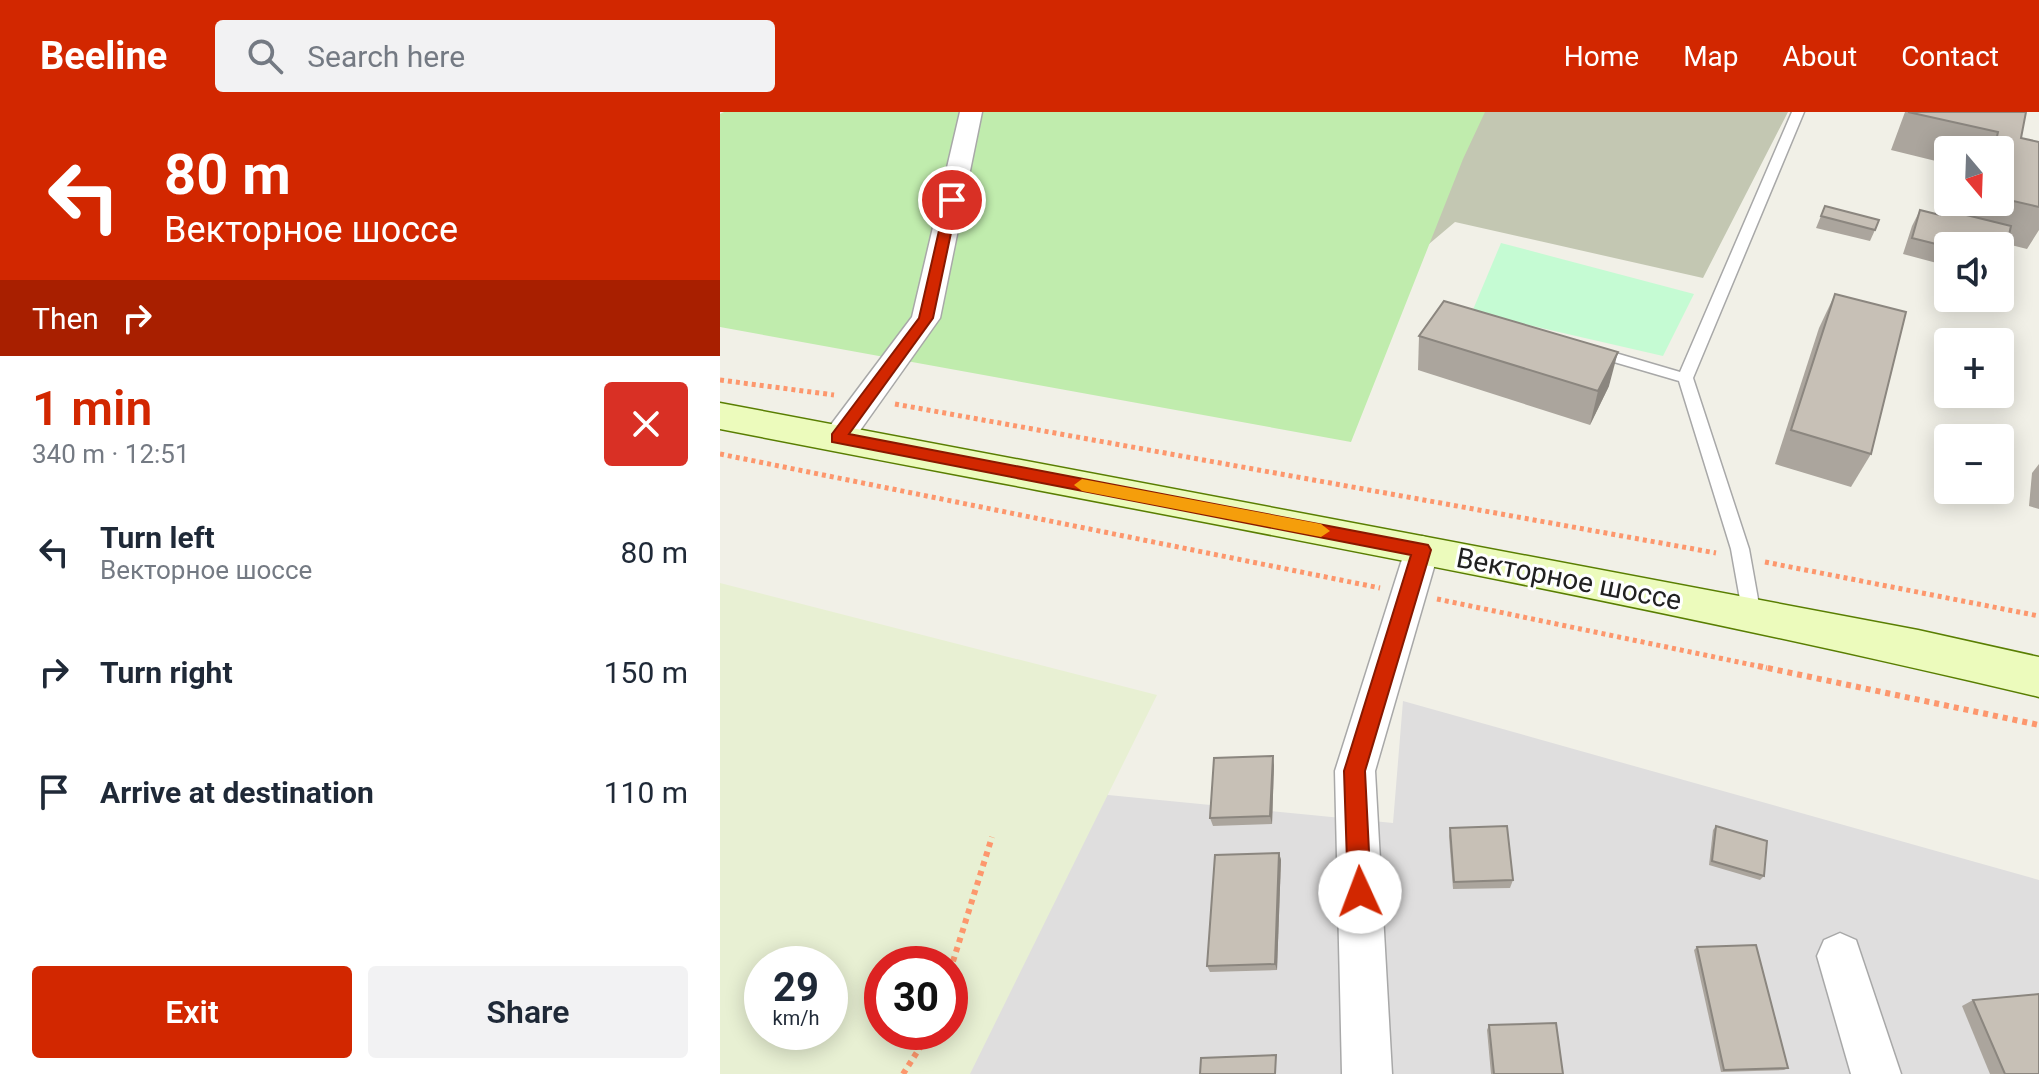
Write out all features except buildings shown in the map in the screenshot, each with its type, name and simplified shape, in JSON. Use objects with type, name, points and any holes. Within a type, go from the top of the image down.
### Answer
[{"type":"main road","name":"Векторное шоссе","points":[[720,416],[1422,550],[2039,677]]},
{"type":"street","points":[[838,438],[926,318],[971,112]]},
{"type":"street","points":[[1367,1074],[1355,771],[1422,550]]},
{"type":"street","points":[[1840,956],[1876,1074]]},
{"type":"lane","points":[[1752,616],[1741,557],[1685,378],[1798,112]]},
{"type":"lane","points":[[1584,349],[1685,378]]},
{"type":"path","points":[[720,380],[869,399],[1741,557],[2039,616]]},
{"type":"path","points":[[958,946],[992,837]]},
{"type":"path","points":[[903,1074],[918,1050]]},
{"type":"shaded area","points":[[1087,112],[1788,112],[1703,278],[1455,222],[1429,244]]},
{"type":"shaded area","points":[[720,583],[1157,695],[970,1074],[720,1074]]},
{"type":"shaded area","points":[[1403,701],[2039,880],[2039,1074],[969,1074],[1006,785],[1393,823]]},
{"type":"green space","points":[[1485,112],[1463,159],[1351,442],[720,327],[720,114]]},
{"type":"green space","points":[[1501,243],[1694,294],[1663,356],[1472,312]]},
{"type":"slow traffic","points":[[1082,485],[1321,531]]},
{"type":"route","points":[[952,200],[926,318],[838,438],[1422,550],[1355,771],[1360,892]]}]
